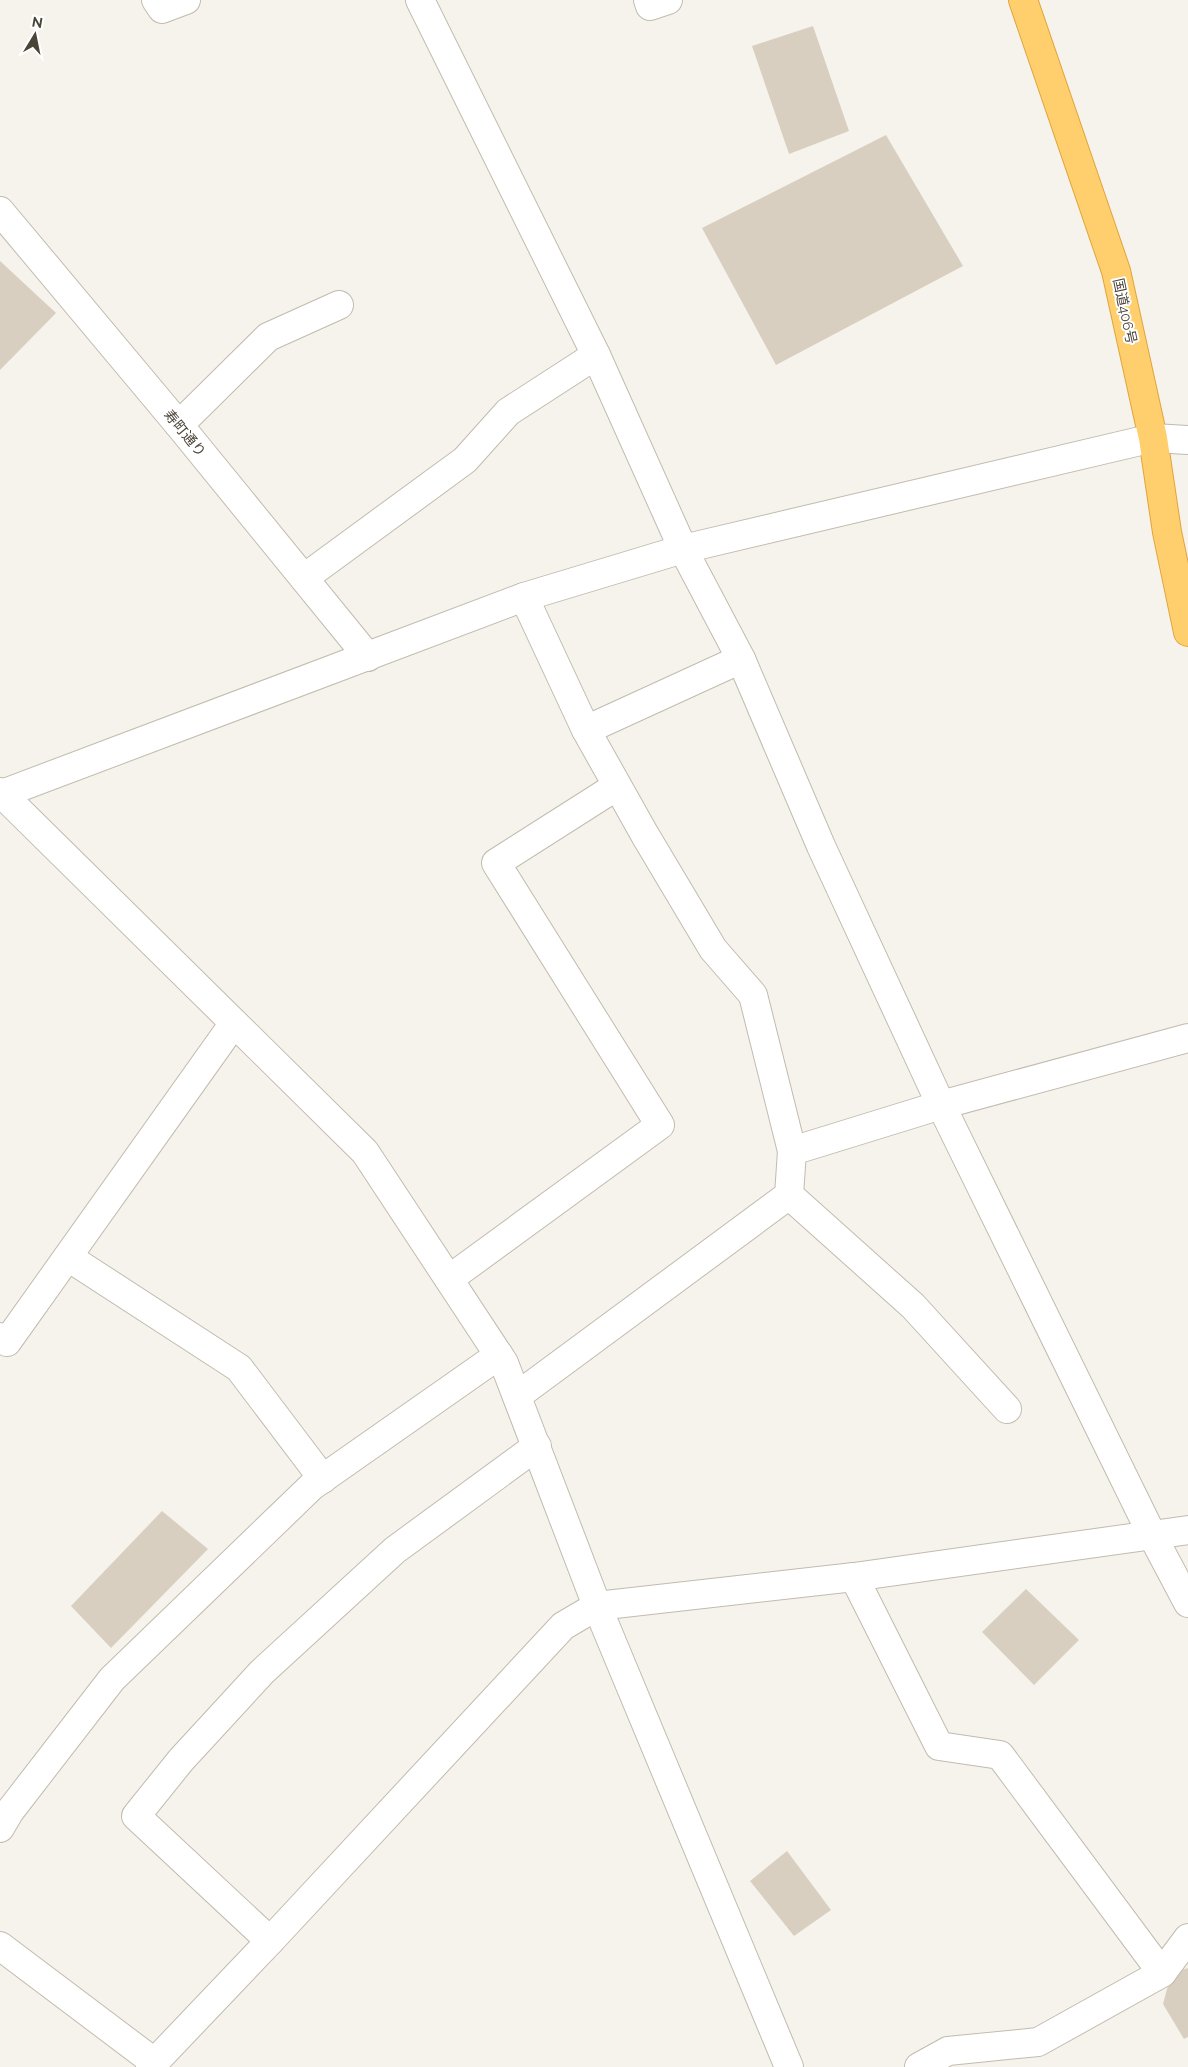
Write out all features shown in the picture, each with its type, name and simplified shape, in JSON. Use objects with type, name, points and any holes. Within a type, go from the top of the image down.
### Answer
[{"type":"highway","name":"国道406号","points":[[1023,0],[1116,271],[1153,438],[1167,532],[1188,632]]},
{"type":"street","points":[[156,0],[162,9],[186,0]]},
{"type":"street","points":[[420,0],[596,355],[683,549],[741,659],[820,846],[941,1105],[1152,1535],[1188,1604]]},
{"type":"street","points":[[648,0],[650,6],[668,0]]},
{"type":"street","name":"寿町通り","points":[[0,212],[179,425],[368,657]]},
{"type":"street","points":[[179,425],[268,337],[339,305]]},
{"type":"street","points":[[304,578],[464,460],[508,412],[596,355]]},
{"type":"street","points":[[789,2067],[597,1606],[537,1446],[499,1354],[364,1152],[1,795],[524,597],[683,549],[1153,438],[1188,440]]},
{"type":"street","points":[[517,1396],[789,1195],[792,1151],[753,995],[713,949],[617,786],[586,730],[524,597]]},
{"type":"street","points":[[586,730],[741,659]]},
{"type":"street","points":[[449,1279],[660,1125],[496,863],[617,786]]},
{"type":"street","points":[[2,1346],[68,1257],[234,1023]]},
{"type":"street","points":[[792,1151],[941,1105],[1188,1038]]},
{"type":"street","points":[[789,1195],[913,1306],[1007,1409]]},
{"type":"street","points":[[68,1257],[239,1368],[323,1479]]},
{"type":"street","points":[[0,1828],[10,1811],[112,1679],[312,1486],[499,1354]]},
{"type":"street","points":[[270,1942],[136,1816],[181,1760],[262,1672],[395,1550],[537,1446]]},
{"type":"street","points":[[0,1946],[152,2065],[270,1942],[563,1626],[597,1606],[854,1577],[1188,1530]]},
{"type":"street","points":[[854,1577],[939,1746],[1000,1756],[1162,1973]]},
{"type":"street","points":[[919,2067],[948,2051],[1038,2042],[1162,1973],[1188,1938]]},
{"type":"building","points":[[813,26],[849,131],[789,154],[752,46]]},
{"type":"building","points":[[886,135],[963,266],[776,365],[702,228]]},
{"type":"building","points":[[0,261],[56,313],[0,370]]},
{"type":"building","points":[[162,1511],[208,1549],[111,1648],[71,1606]]},
{"type":"building","points":[[1026,1589],[1079,1640],[1034,1685],[982,1632]]},
{"type":"building","points":[[787,1851],[831,1910],[794,1936],[750,1881]]},
{"type":"building","points":[[1188,1968],[1188,2037],[1184,2039],[1163,2004],[1167,1989],[1176,1972]]}]
